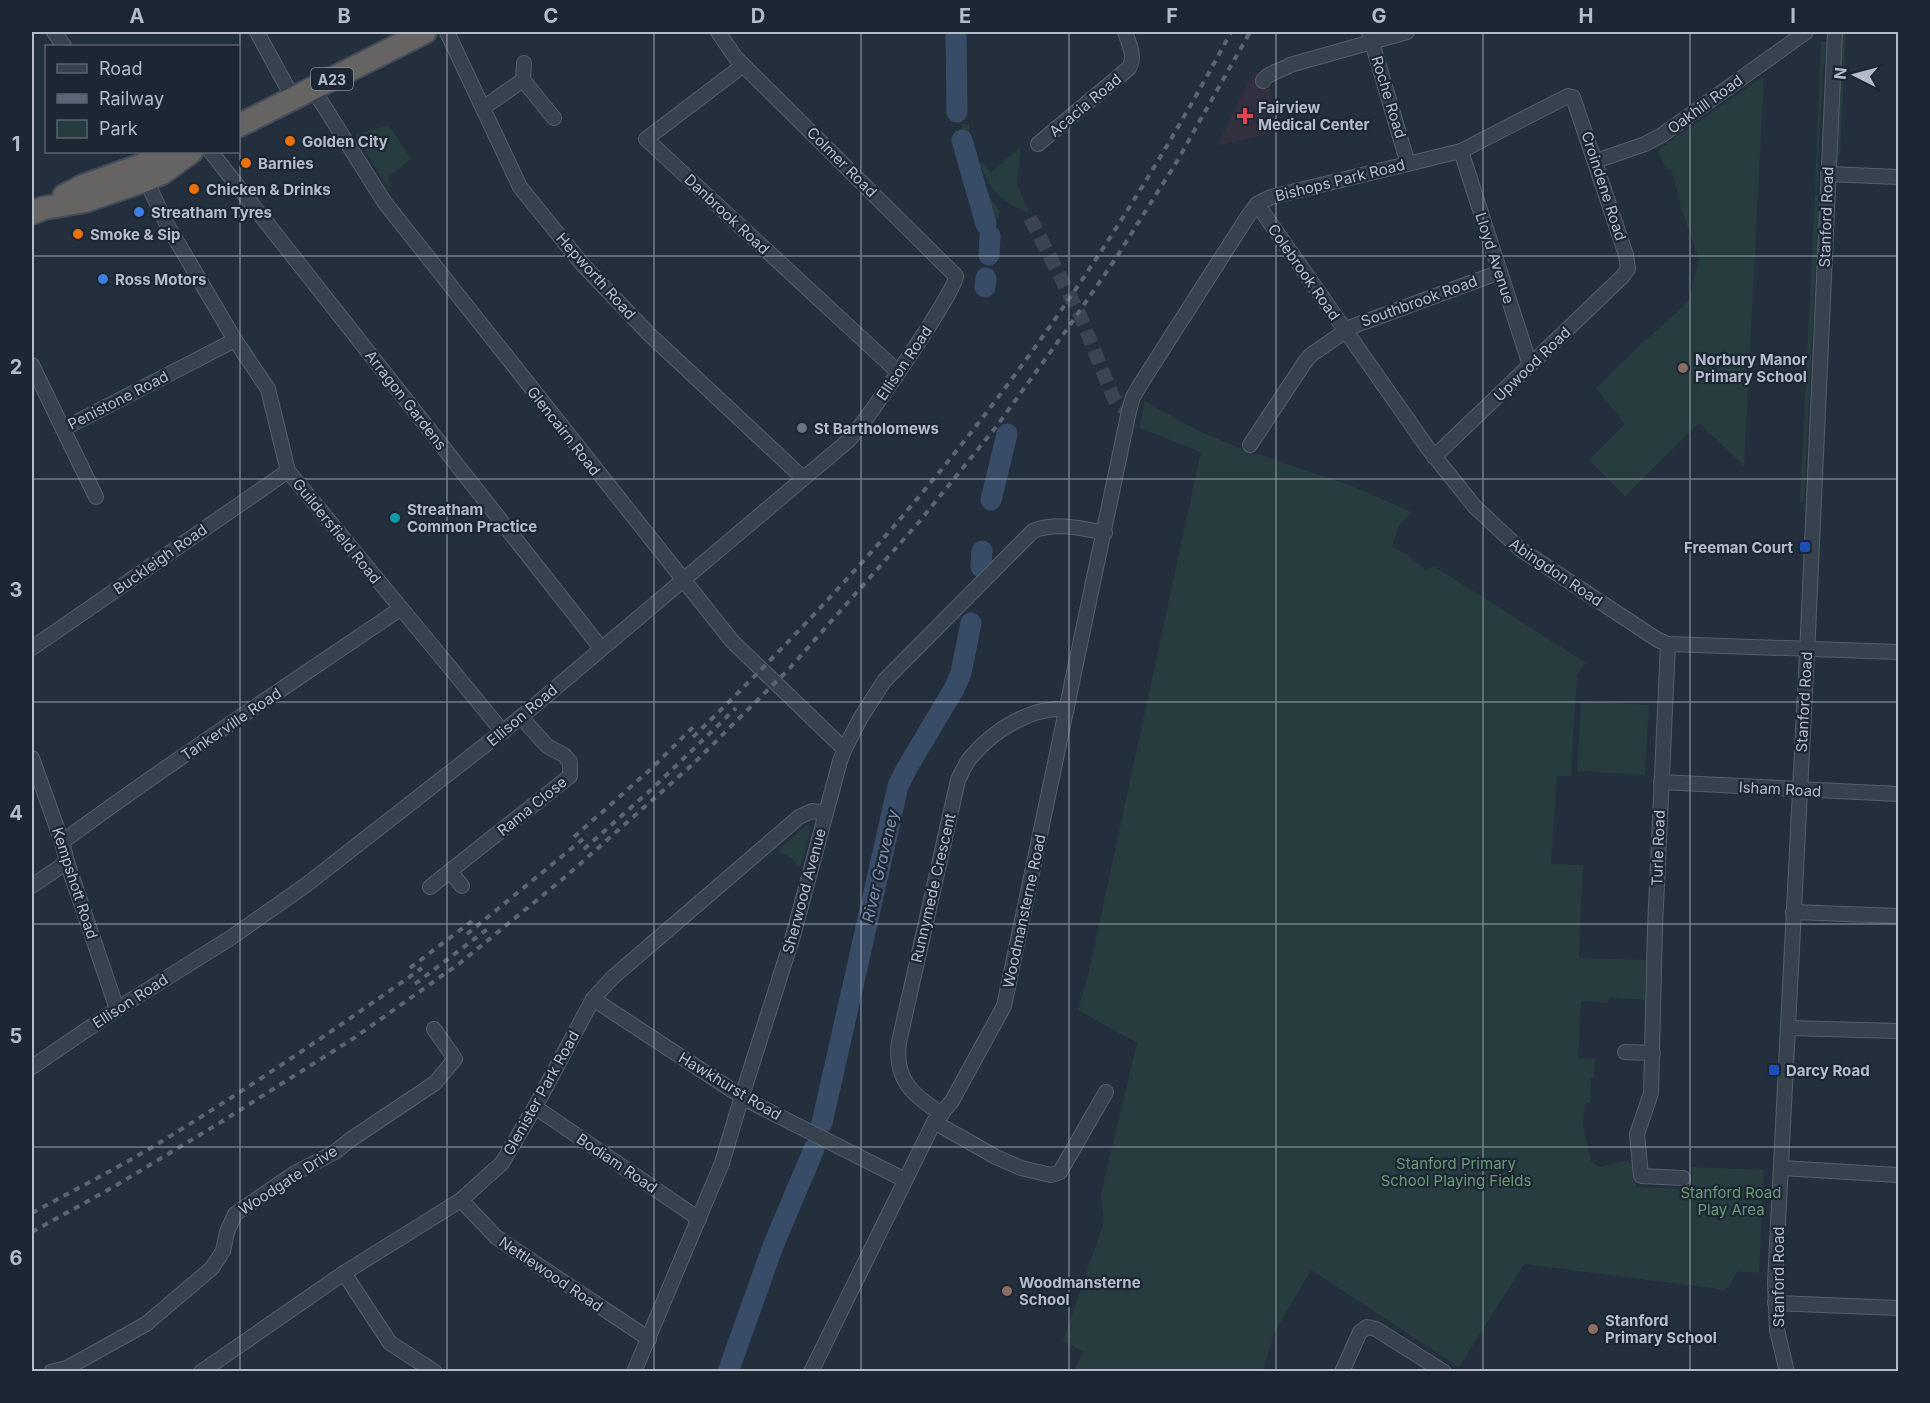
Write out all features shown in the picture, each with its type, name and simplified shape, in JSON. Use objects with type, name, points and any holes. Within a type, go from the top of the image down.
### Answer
[{"type":"highway","name":"A23","points":[[240,125],[424,32]]},
{"type":"highway","points":[[38,211],[79,187],[183,153]]},
{"type":"highway","points":[[142,165],[162,172],[190,153]]},
{"type":"street","points":[[54,32],[63,45]]},
{"type":"street","name":"Glencairn Road","points":[[257,32],[385,203],[738,647],[845,748]]},
{"type":"street","name":"Hepworth Road","points":[[447,32],[520,188],[583,265],[649,334],[803,478]]},
{"type":"street","name":"Colmer Road","points":[[718,32],[742,64],[956,276],[949,294]]},
{"type":"street","name":"Acacia Road","points":[[1038,144],[1129,68],[1132,56],[1125,32]]},
{"type":"street","points":[[1263,81],[1266,76],[1290,65],[1370,37],[1407,32]]},
{"type":"street","name":"Oakhill Road","points":[[1596,161],[1645,144],[1662,135],[1806,32]]},
{"type":"street","name":"Stanford Road","points":[[1787,1371],[1779,1338],[1775,1303],[1835,32]]},
{"type":"street","name":"Roche Road","points":[[1370,37],[1408,164]]},
{"type":"street","points":[[524,63],[524,80],[554,118]]},
{"type":"street","name":"Danbrook Road","points":[[742,64],[646,140],[898,372]]},
{"type":"street","points":[[483,108],[524,80]]},
{"type":"street","name":"Bishops Park Road","points":[[1129,411],[1140,384],[1257,204],[1271,197],[1461,151],[1568,96],[1573,97],[1577,104]]},
{"type":"street","name":"Croindene Road","points":[[1577,104],[1626,255],[1628,269]]},
{"type":"street","name":"Lloyd Avenue","points":[[1461,151],[1530,365]]},
{"type":"street","name":"Arragon Gardens","points":[[211,153],[601,648]]},
{"type":"street","name":"Guildersfield Road","points":[[142,165],[166,223],[235,340],[268,389],[288,471],[503,732]]},
{"type":"street","points":[[1828,174],[1899,177]]},
{"type":"street","name":"Colebrook Road","points":[[1257,204],[1434,457]]},
{"type":"street","name":"Upwood Road","points":[[1434,457],[1628,269]]},
{"type":"street","name":"Southbrook Road","points":[[1250,445],[1305,362],[1316,351],[1367,320],[1500,272]]},
{"type":"street","name":"Ellison Road","points":[[32,1067],[117,1009],[232,937],[306,885],[521,717],[856,432],[949,294]]},
{"type":"street","name":"Penistone Road","points":[[32,365],[63,429],[235,340]]},
{"type":"street","name":"Woodmansterne Road","points":[[811,1371],[905,1180],[938,1118],[952,1101],[1004,1006],[1129,411]]},
{"type":"street","points":[[63,429],[77,476],[96,497]]},
{"type":"street","name":"Abingdon Road","points":[[1434,457],[1475,507],[1512,543],[1658,640],[1668,644]]},
{"type":"street","name":"Buckleigh Road","points":[[32,648],[288,471]]},
{"type":"street","name":"Sherwood Avenue","points":[[634,1371],[722,1163],[793,936],[845,748],[876,692],[884,681],[1033,531],[1059,526],[1105,533]]},
{"type":"street","name":"Tankerville Road","points":[[62,842],[137,787],[400,609]]},
{"type":"street","points":[[1668,644],[1899,652]]},
{"type":"street","name":"Turle Road","points":[[1668,644],[1652,1014],[1653,1053],[1650,1098],[1638,1134],[1641,1176],[1683,1178]]},
{"type":"street","name":"Runnymede Crescent","points":[[1067,709],[1044,710],[1013,723],[971,756],[958,780],[897,1057],[904,1081],[938,1118],[996,1157],[1021,1168],[1051,1175],[1060,1172],[1106,1092]]},
{"type":"street","name":"Rama Close","points":[[430,887],[570,776],[570,762],[564,755],[547,746],[521,717]]},
{"type":"street","name":"Kempshott Road","points":[[32,758],[117,1009]]},
{"type":"street","name":"Isham Road","points":[[1661,782],[1899,795]]},
{"type":"street","name":"Glenister Park Road","points":[[201,1371],[344,1273],[461,1200],[502,1163],[593,999],[612,978],[799,817],[812,811],[826,813]]},
{"type":"street","points":[[32,886],[67,862]]},
{"type":"street","points":[[450,871],[462,886]]},
{"type":"street","points":[[1793,912],[1899,916]]},
{"type":"street","name":"Hawkhurst Road","points":[[593,999],[742,1096],[905,1180]]},
{"type":"street","points":[[1788,1028],[1899,1031]]},
{"type":"street","name":"Woodgate Drive","points":[[51,1371],[67,1368],[146,1324],[212,1268],[223,1251],[227,1232],[235,1214],[295,1173],[335,1152],[435,1083],[455,1059],[434,1029]]},
{"type":"street","points":[[1625,1052],[1653,1053]]},
{"type":"street","name":"Bodiam Road","points":[[535,1107],[699,1219]]},
{"type":"street","points":[[1781,1168],[1899,1175]]},
{"type":"street","name":"Nettlewood Road","points":[[461,1200],[496,1237],[649,1339]]},
{"type":"street","points":[[344,1273],[390,1343],[435,1371]]},
{"type":"street","points":[[1775,1303],[1899,1308]]},
{"type":"street","points":[[1342,1371],[1363,1329],[1367,1327],[1376,1329],[1444,1371]]},
{"type":"shaded area","points":[[1253,73],[1254,75],[1258,73],[1260,79],[1268,83],[1281,131],[1217,146]]},
{"type":"green space","points":[[1842,32],[1846,32],[1840,155],[1836,156]]},
{"type":"green space","points":[[1821,42],[1827,42],[1823,65],[1817,191],[1815,191]]},
{"type":"green space","points":[[1764,76],[1744,466],[1699,423],[1625,496],[1589,460],[1625,424],[1596,388],[1688,302],[1699,260],[1671,168],[1668,169],[1662,161],[1658,150]]},
{"type":"green space","points":[[961,124],[969,124],[969,140],[981,185],[1000,211],[996,220],[990,225]]},
{"type":"green space","points":[[389,125],[411,159],[388,177],[390,187],[388,187],[355,135]]},
{"type":"green space","points":[[1021,146],[1017,184],[1029,213],[1011,205],[998,195],[988,182],[980,164],[982,162],[991,173]]},
{"type":"green space","points":[[1815,195],[1818,195],[1818,218],[1804,502],[1800,502]]},
{"type":"green space","points":[[1144,401],[1201,432],[1232,445],[1357,488],[1411,512],[1399,526],[1392,546],[1409,556],[1425,570],[1435,567],[1586,663],[1577,675],[1571,776],[1557,776],[1551,864],[1583,865],[1579,958],[1646,960],[1645,1000],[1609,997],[1608,1003],[1581,1001],[1578,1058],[1595,1059],[1594,1078],[1591,1078],[1590,1103],[1585,1103],[1583,1126],[1591,1161],[1599,1167],[1626,1161],[1637,1164],[1636,1187],[1692,1189],[1692,1167],[1764,1170],[1759,1273],[1738,1271],[1726,1290],[1524,1264],[1459,1367],[1311,1270],[1274,1333],[1263,1371],[1074,1371],[1083,1351],[1063,1341],[1104,1222],[1101,1194],[1137,1043],[1078,1010],[1089,971],[1201,452],[1140,428]]},
{"type":"green space","points":[[1581,701],[1649,705],[1645,775],[1577,771]]},
{"type":"green space","points":[[807,825],[811,827],[800,868],[791,857],[777,851]]},
{"type":"waterway","name":"River Graveney","points":[[956,32],[957,112]]},
{"type":"waterway","name":"River Graveney","points":[[962,140],[986,224]]},
{"type":"waterway","name":"River Graveney","points":[[989,255],[990,236]]},
{"type":"waterway","name":"River Graveney","points":[[985,287],[986,278]]},
{"type":"waterway","name":"River Graveney","points":[[991,500],[1007,434]]},
{"type":"waterway","name":"River Graveney","points":[[981,567],[982,551]]},
{"type":"waterway","name":"River Graveney","points":[[822,1123],[898,786],[954,689],[961,673],[971,623]]},
{"type":"waterway","name":"River Graveney","points":[[728,1372],[773,1246],[814,1149]]},
{"type":"tunnel","points":[[1030,218],[1080,315],[1113,397],[1118,405],[1129,411]]},
{"type":"railway","points":[[693,737],[789,641],[881,541],[979,422],[1071,297],[1155,167],[1231,32]]},
{"type":"railway","points":[[32,1232],[115,1186],[221,1122],[354,1038],[460,963],[564,878],[692,765],[789,669],[919,522],[996,427],[1114,261],[1176,163],[1250,32]]},
{"type":"railway","points":[[584,849],[653,788],[736,708]]},
{"type":"railway","points":[[574,837],[652,768],[697,723]]},
{"type":"railway","points":[[467,934],[588,835]]},
{"type":"railway","points":[[410,968],[472,921]]},
{"type":"railway","points":[[415,984],[490,927]]},
{"type":"railway","points":[[32,1213],[128,1161],[193,1122],[292,1058],[422,968]]},
{"type":"place","name":"Fairview Medical Center","points":[[1245,116]]},
{"type":"place","name":"Golden City","points":[[290,141]]},
{"type":"place","name":"Barnies","points":[[246,163]]},
{"type":"place","name":"Chicken & Drinks","points":[[194,189]]},
{"type":"place","name":"Streatham Tyres","points":[[139,212]]},
{"type":"place","name":"Smoke & Sip","points":[[78,234]]},
{"type":"place","name":"Ross Motors","points":[[103,279]]},
{"type":"place","name":"Norbury Manor Primary School","points":[[1683,368]]},
{"type":"place","name":"St Bartholomews","points":[[802,428]]},
{"type":"place","name":"Streatham Common Practice","points":[[395,518]]},
{"type":"place","name":"Freeman Court","points":[[1805,547]]},
{"type":"place","name":"Darcy Road","points":[[1774,1070]]},
{"type":"place","name":"Woodmansterne School","points":[[1007,1291]]},
{"type":"place","name":"Stanford Primary School","points":[[1593,1329]]},
{"type":"park label","name":"Stanford Primary School Playing Fields","points":[[1456,1172]]},
{"type":"park label","name":"Stanford Road Play Area","points":[[1731,1200]]}]
